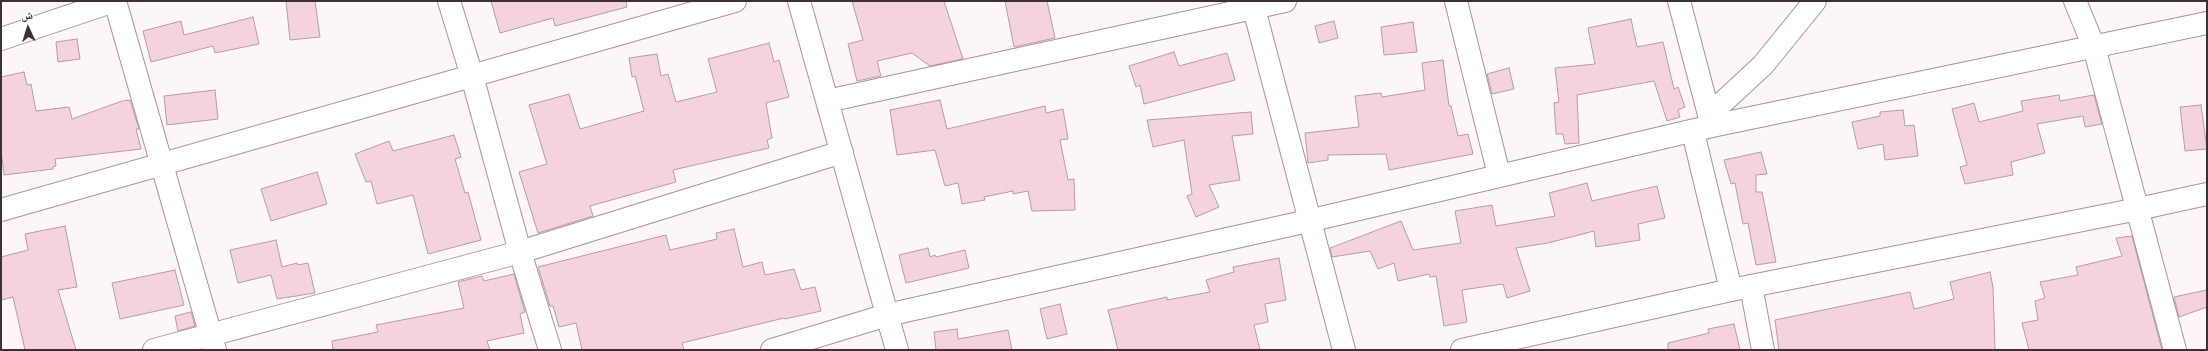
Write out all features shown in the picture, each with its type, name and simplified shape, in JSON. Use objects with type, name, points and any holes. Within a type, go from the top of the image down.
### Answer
[{"type":"street","points":[[1,39],[115,1],[161,166],[213,342]]},
{"type":"street","points":[[448,1],[472,76],[520,252],[550,350]]},
{"type":"street","points":[[1,210],[161,166],[735,1]]},
{"type":"street","points":[[799,1],[897,350]]},
{"type":"street","points":[[827,101],[1253,4],[1285,1]]},
{"type":"street","points":[[1456,1],[1499,175]]},
{"type":"street","points":[[1679,1],[1741,288],[1763,350]]},
{"type":"street","points":[[1705,125],[1763,65],[1815,1]]},
{"type":"street","points":[[2075,1],[2094,47],[2175,350]]},
{"type":"street","points":[[1253,4],[1308,221],[1344,350]]},
{"type":"street","points":[[772,350],[887,315],[1308,221],[1705,125],[2207,23]]},
{"type":"street","points":[[154,350],[213,342],[520,252],[842,152]]},
{"type":"street","points":[[1462,350],[1741,288],[2207,194]]},
{"type":"building","points":[[286,1],[315,1],[320,37],[290,40]]},
{"type":"building","points":[[491,1],[626,1],[627,7],[555,26],[553,18],[500,33]]},
{"type":"building","points":[[852,1],[944,1],[963,59],[930,66],[912,53],[877,61],[881,76],[857,81],[848,44],[863,40]]},
{"type":"building","points":[[1005,1],[1047,1],[1055,38],[1014,47]]},
{"type":"building","points":[[253,17],[259,44],[215,53],[213,46],[151,62],[143,31],[181,21],[184,35]]},
{"type":"building","points":[[1631,19],[1637,47],[1663,42],[1674,89],[1678,87],[1685,107],[1678,110],[1680,117],[1667,121],[1654,81],[1577,95],[1579,143],[1565,144],[1563,134],[1556,134],[1554,103],[1559,102],[1555,68],[1595,64],[1588,28]]},
{"type":"building","points":[[1334,21],[1338,38],[1319,43],[1315,26]]},
{"type":"building","points":[[1413,22],[1417,52],[1384,55],[1381,27]]},
{"type":"building","points":[[77,39],[80,59],[58,62],[56,42]]},
{"type":"building","points":[[769,43],[774,62],[779,60],[789,97],[766,103],[772,138],[767,140],[769,148],[673,170],[676,182],[590,206],[593,216],[538,233],[519,172],[547,164],[529,105],[569,94],[580,129],[644,111],[635,76],[632,77],[629,58],[657,54],[661,76],[668,74],[676,102],[717,92],[708,59]]},
{"type":"building","points":[[1174,52],[1179,66],[1227,53],[1235,80],[1144,104],[1140,85],[1136,87],[1129,66]]},
{"type":"building","points":[[1443,60],[1449,106],[1451,106],[1458,136],[1468,134],[1473,154],[1389,170],[1386,154],[1328,155],[1328,160],[1308,163],[1305,133],[1359,127],[1355,96],[1381,93],[1382,97],[1425,90],[1422,63]]},
{"type":"building","points":[[1509,68],[1514,89],[1492,94],[1487,74]]},
{"type":"building","points":[[24,72],[27,85],[31,84],[36,111],[69,107],[72,119],[122,101],[130,100],[139,129],[136,129],[141,149],[55,159],[56,166],[53,167],[53,169],[4,175],[1,150],[1,77]]},
{"type":"building","points":[[215,90],[218,119],[167,125],[164,96]]},
{"type":"building","points":[[2059,95],[2060,101],[2094,95],[2102,124],[2085,127],[2083,116],[2037,124],[2045,153],[2011,162],[2013,175],[1965,184],[1960,167],[1967,165],[1952,109],[1974,103],[1979,122],[2023,111],[2021,101]]},
{"type":"building","points":[[940,100],[947,129],[1045,106],[1046,113],[1063,109],[1068,139],[1060,140],[1068,180],[1074,179],[1075,210],[1032,211],[1028,191],[1013,194],[1013,191],[984,197],[985,200],[962,204],[958,183],[945,186],[935,150],[897,155],[890,110]]},
{"type":"building","points":[[2201,105],[2207,149],[2185,151],[2180,107]]},
{"type":"building","points":[[1903,110],[1905,126],[1914,125],[1918,156],[1885,160],[1883,144],[1858,149],[1852,122],[1880,116],[1880,112]]},
{"type":"building","points":[[1251,112],[1253,134],[1232,136],[1240,180],[1209,185],[1219,207],[1196,217],[1187,196],[1192,194],[1184,140],[1153,147],[1147,120]]},
{"type":"building","points":[[454,135],[461,157],[455,159],[465,193],[468,192],[481,240],[428,254],[413,195],[377,204],[371,181],[366,182],[355,154],[389,141],[393,151]]},
{"type":"building","points":[[1761,152],[1767,174],[1756,175],[1756,192],[1762,192],[1776,262],[1756,265],[1748,223],[1743,224],[1735,183],[1731,184],[1724,160]]},
{"type":"building","points":[[317,172],[327,204],[271,221],[261,189]]},
{"type":"building","points":[[1587,183],[1592,201],[1657,186],[1665,218],[1638,224],[1640,240],[1596,247],[1594,231],[1548,243],[1516,248],[1530,291],[1507,298],[1503,284],[1462,290],[1467,322],[1444,326],[1436,276],[1430,277],[1429,274],[1398,281],[1394,263],[1378,269],[1370,251],[1332,257],[1330,248],[1401,221],[1413,250],[1461,243],[1455,211],[1492,205],[1496,226],[1555,216],[1549,193]]},
{"type":"building","points":[[65,226],[77,287],[58,290],[76,350],[25,350],[13,297],[1,300],[1,257],[28,250],[25,234]]},
{"type":"building","points":[[734,229],[743,267],[762,262],[765,275],[794,269],[801,290],[815,287],[821,311],[784,318],[682,343],[684,350],[582,350],[576,323],[559,327],[553,306],[550,306],[538,267],[666,235],[670,250],[717,239],[716,233]]},
{"type":"building","points":[[2132,236],[2162,350],[2029,350],[2022,323],[2038,320],[2035,301],[2045,298],[2040,282],[2078,275],[2076,267],[2122,256],[2116,238]]},
{"type":"building","points":[[276,240],[282,267],[297,263],[298,265],[308,263],[315,293],[277,299],[271,275],[238,283],[230,250]]},
{"type":"building","points":[[928,248],[930,257],[965,250],[969,268],[906,283],[899,255]]},
{"type":"building","points":[[1279,258],[1286,300],[1265,304],[1268,322],[1254,325],[1260,350],[1118,350],[1108,310],[1167,297],[1167,300],[1210,292],[1206,280],[1234,272],[1233,267]]},
{"type":"building","points":[[175,270],[184,305],[120,319],[112,283]]},
{"type":"building","points":[[1990,272],[1993,287],[1995,350],[1779,350],[1775,320],[1910,292],[1914,309],[1954,299],[1950,282]]},
{"type":"building","points":[[514,274],[525,312],[520,314],[524,333],[487,341],[490,350],[333,350],[332,341],[378,332],[376,325],[464,308],[458,282],[482,276],[484,281]]},
{"type":"building","points":[[2207,290],[2207,307],[2179,317],[2174,297]]},
{"type":"building","points":[[1060,304],[1067,334],[1047,339],[1040,309]]},
{"type":"building","points":[[191,312],[195,326],[178,331],[175,316]]},
{"type":"building","points":[[1734,324],[1740,350],[1668,350],[1668,343],[1709,333],[1708,329]]},
{"type":"building","points":[[957,329],[958,339],[1008,330],[1012,350],[936,350],[934,332]]}]
